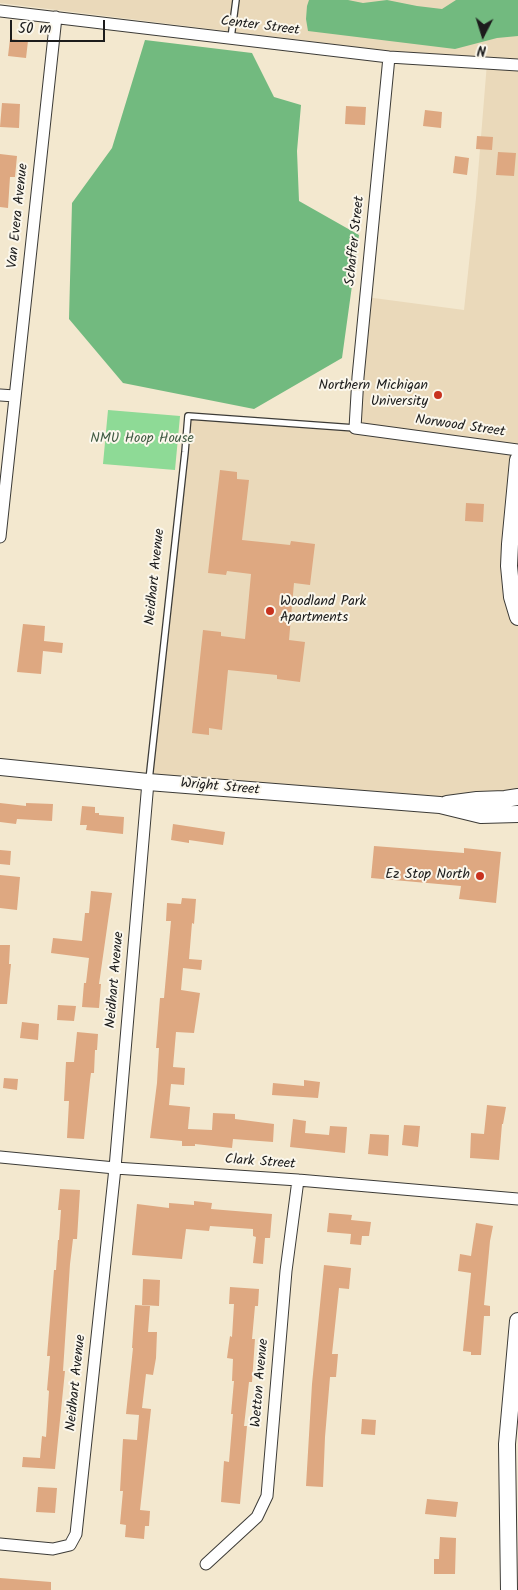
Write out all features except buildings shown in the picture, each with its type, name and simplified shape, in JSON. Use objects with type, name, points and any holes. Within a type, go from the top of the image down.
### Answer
[{"type":"main road","points":[[518,460],[509,566],[512,597],[518,617]]},
{"type":"main road","name":"Wright Street","points":[[0,767],[148,782],[440,806],[481,815],[518,814]]},
{"type":"main road","name":"Wright Street","points":[[440,806],[477,800],[518,797]]},
{"type":"main road","points":[[509,1590],[510,1516],[507,1444],[518,1321]]},
{"type":"street","name":"Center Street","points":[[0,11],[389,57],[518,66]]},
{"type":"street","name":"Van Evera Avenue","points":[[0,538],[56,17]]},
{"type":"street","name":"Schaffer Street","points":[[355,428],[389,57]]},
{"type":"street","points":[[0,395],[15,396]]},
{"type":"street","name":"Norwood Street","points":[[355,428],[518,450]]},
{"type":"street","name":"Neidhart Avenue","points":[[0,1544],[54,1549],[70,1546],[76,1534],[115,1168],[148,782]]},
{"type":"street","name":"Clark Street","points":[[0,1157],[115,1168],[298,1180],[518,1199]]},
{"type":"street","name":"Wetton Avenue","points":[[206,1564],[257,1517],[266,1496],[286,1271],[298,1180]]},
{"type":"lane","points":[[231,38],[236,0]]},
{"type":"lane","name":"Norwood Street","points":[[188,416],[355,428]]},
{"type":"lane","name":"Neidhart Avenue","points":[[148,782],[186,452],[188,416]]},
{"type":"shaded area","name":"Northern Michigan University","points":[[0,0],[518,0],[518,809],[152,774],[186,412],[354,428],[366,297],[464,310],[476,198],[487,63],[0,3]]},
{"type":"green space","points":[[309,0],[348,0],[363,3],[387,0],[442,9],[456,0],[518,0],[518,36],[497,38],[455,49],[308,31],[306,19]]},
{"type":"green space","points":[[145,40],[252,53],[274,97],[301,105],[297,151],[299,201],[359,235],[342,358],[254,409],[123,383],[69,319],[72,203],[112,148]]},
{"type":"green space","name":"NMU Hoop House","points":[[108,410],[180,416],[175,470],[103,464]]},
{"type":"place","name":"Northern Michigan University","points":[[438,395]]},
{"type":"place","name":"Woodland Park Apartments","points":[[270,611]]},
{"type":"place","name":"Ez Stop North","points":[[480,876]]}]
